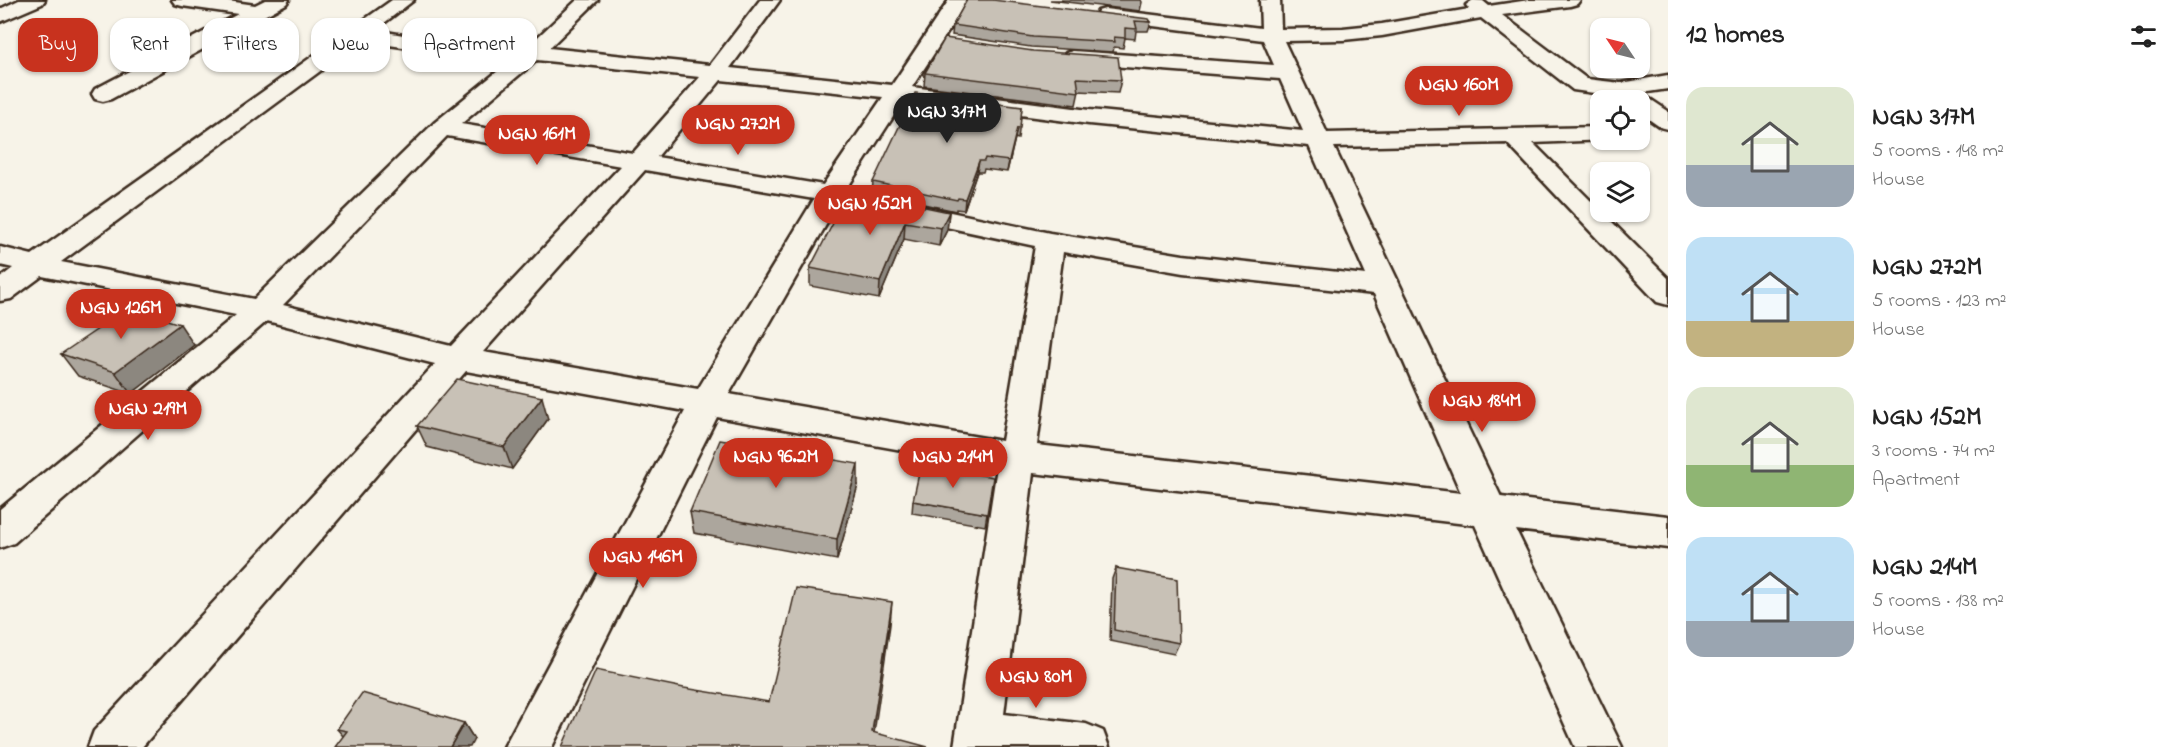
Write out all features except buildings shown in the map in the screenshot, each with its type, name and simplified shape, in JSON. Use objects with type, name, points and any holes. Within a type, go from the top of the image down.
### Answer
[{"type":"street","points":[[0,16],[34,0]]},
{"type":"street","points":[[182,0],[219,2],[257,10]]},
{"type":"street","points":[[103,94],[279,0]]},
{"type":"street","points":[[380,18],[404,0]]},
{"type":"street","points":[[537,48],[588,0]]},
{"type":"street","points":[[111,747],[458,359],[639,162],[716,72],[770,0]]},
{"type":"street","points":[[527,747],[706,404],[830,194],[959,0]]},
{"type":"street","points":[[1270,0],[1271,34],[1288,73],[1488,511],[1599,747]]},
{"type":"street","points":[[1086,12],[1271,34],[1342,34],[1382,30],[1477,6],[1570,0]]},
{"type":"street","points":[[1477,6],[1581,84],[1603,90]]},
{"type":"street","points":[[934,40],[956,44]]},
{"type":"street","points":[[537,54],[897,92],[1089,117],[1319,140],[1590,134]]},
{"type":"street","points":[[1054,56],[1288,73]]},
{"type":"street","points":[[0,292],[311,68]]},
{"type":"street","points":[[0,532],[261,310],[442,128],[509,72]]},
{"type":"street","points":[[1650,90],[1668,82]]},
{"type":"street","points":[[1650,110],[1668,122]]},
{"type":"street","points":[[442,128],[830,194],[1050,241],[1183,264],[1385,285]]},
{"type":"street","points":[[1650,133],[1668,132]]},
{"type":"street","points":[[1514,137],[1668,295]]},
{"type":"street","points":[[1050,241],[977,741],[1086,747]]},
{"type":"street","points":[[0,256],[38,266],[261,310],[458,359],[1017,457],[1668,532]]}]
